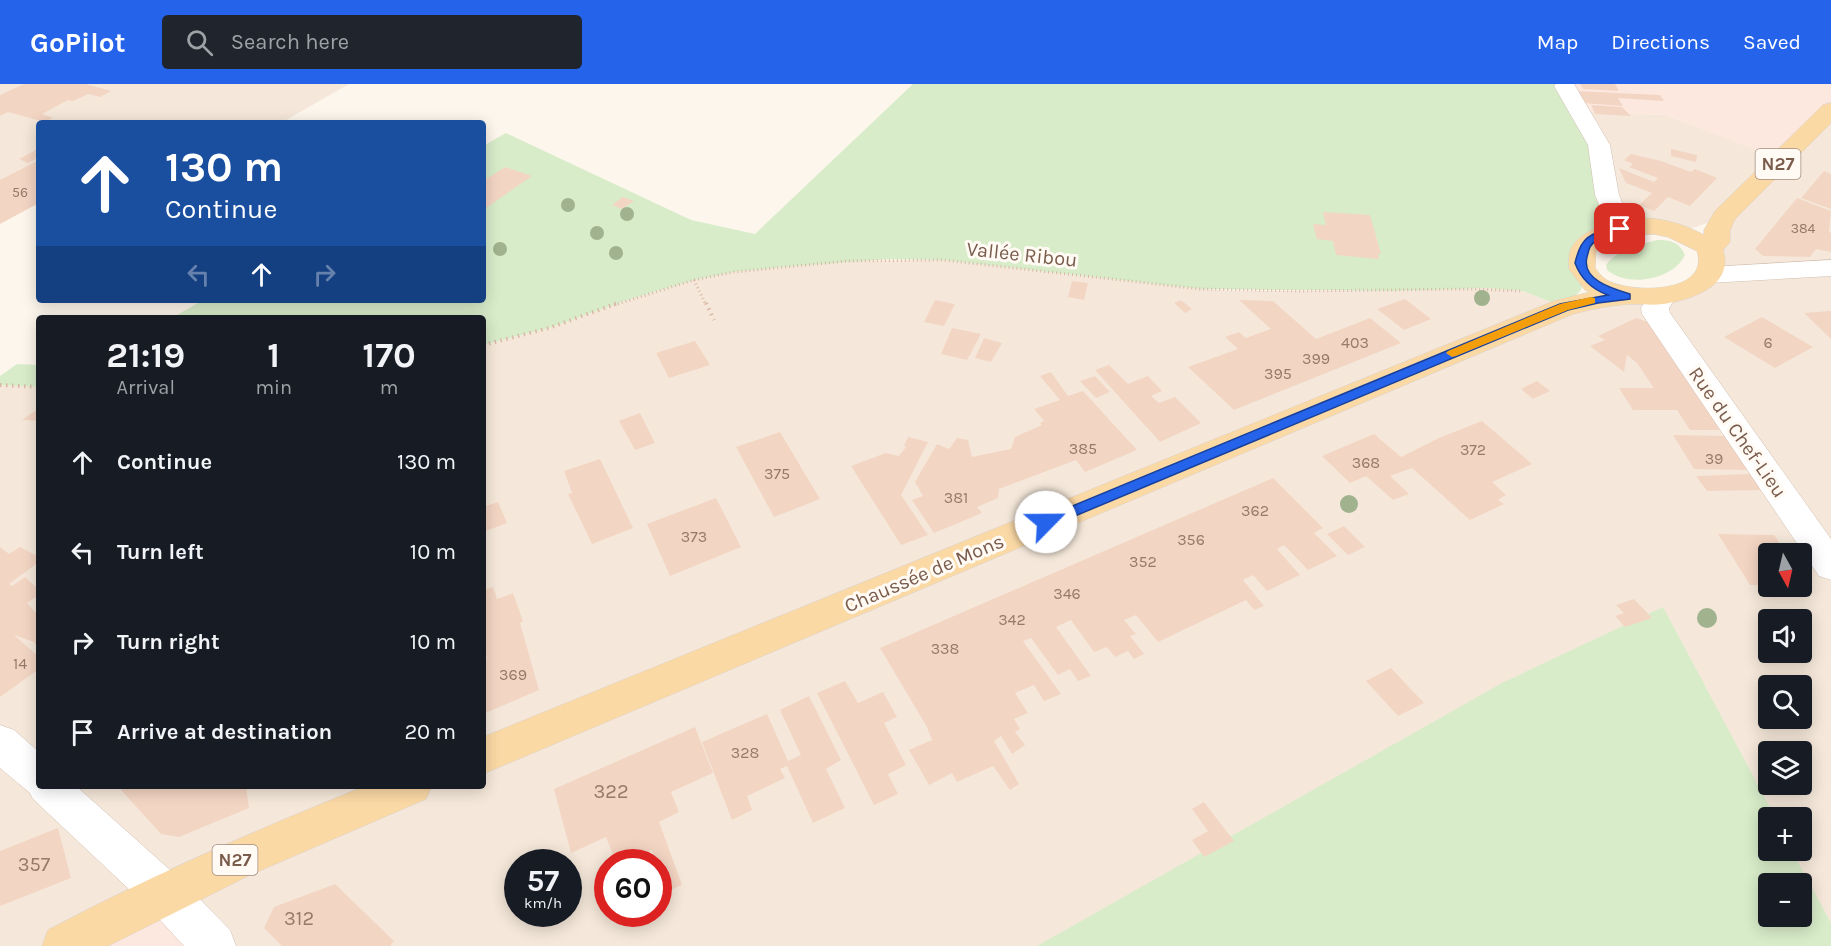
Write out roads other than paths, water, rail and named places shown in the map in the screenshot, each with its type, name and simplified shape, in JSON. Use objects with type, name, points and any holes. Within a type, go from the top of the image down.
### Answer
[{"type":"main road","name":"N27","points":[[1708,247],[1717,242],[1717,230],[1724,216],[1831,110]]},
{"type":"main road","name":"N27","points":[[1676,231],[1696,227],[1724,216]]},
{"type":"main road","name":"N27","points":[[1585,276],[1580,263],[1584,245],[1593,238],[1620,229],[1654,226],[1676,231],[1708,247],[1713,259],[1709,275]]},
{"type":"main road","name":"Chaussée de Mons","points":[[486,755],[1564,307],[1598,299],[1662,297],[1693,287],[1709,275]]},
{"type":"main road","points":[[1564,307],[1581,290],[1585,276],[1601,289],[1626,297]]},
{"type":"main road","name":"N27","points":[[63,946],[164,893],[252,852],[405,789]]},
{"type":"street","points":[[1565,86],[1599,145],[1606,195],[1620,229]]},
{"type":"street","points":[[1709,275],[1831,268]]},
{"type":"street","name":"Rue du Chef-Lieu","points":[[1662,297],[1655,308],[1656,314],[1831,566]]},
{"type":"street","points":[[0,743],[36,775]]},
{"type":"street","points":[[50,789],[164,893],[214,946]]}]
